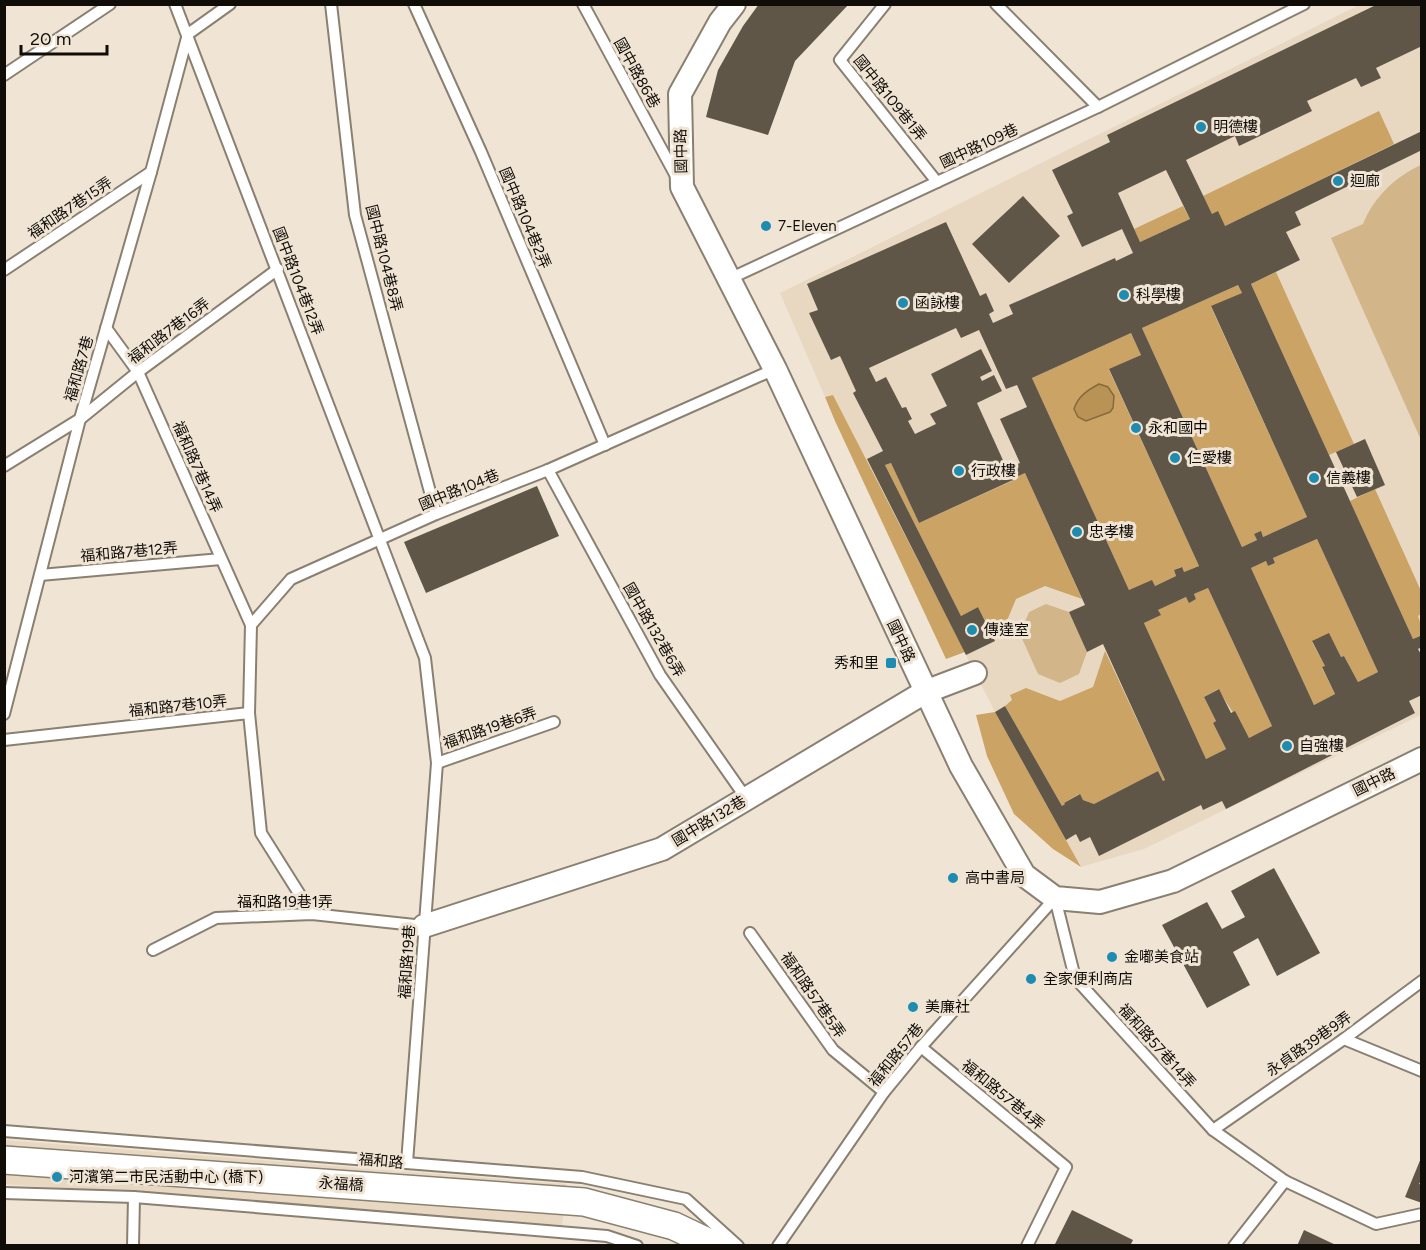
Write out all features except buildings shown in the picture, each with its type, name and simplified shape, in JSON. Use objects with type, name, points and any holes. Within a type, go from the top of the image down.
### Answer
[{"type":"street","name":"國中路","points":[[734,4],[720,22],[680,94],[682,187],[775,369],[961,766],[1024,874],[1055,898],[1100,902],[1173,881],[1422,759]]},
{"type":"street","name":"國中路132巷","points":[[424,926],[662,849],[926,693],[975,673]]},
{"type":"street","name":"永福橋","points":[[4,1160],[584,1203],[674,1226],[716,1245]]},
{"type":"lane","points":[[4,75],[110,4]]},
{"type":"lane","name":"國中路104巷12弄","points":[[176,4],[425,658],[437,763]]},
{"type":"lane","points":[[188,34],[230,4]]},
{"type":"lane","name":"國中路104巷8弄","points":[[331,4],[355,214],[436,514]]},
{"type":"lane","name":"國中路104巷2弄","points":[[414,4],[481,152],[606,445]]},
{"type":"lane","name":"國中路86巷","points":[[583,4],[682,187]]},
{"type":"lane","name":"國中路109巷1弄","points":[[885,4],[840,60],[937,182]]},
{"type":"lane","points":[[996,4],[1098,107]]},
{"type":"lane","name":"國中路109巷","points":[[729,279],[1098,107],[1305,4]]},
{"type":"lane","name":"福和路7巷","points":[[4,714],[80,419],[188,34]]},
{"type":"lane","name":"福和路7巷15弄","points":[[4,270],[151,172]]},
{"type":"lane","name":"福和路7巷16弄","points":[[4,466],[80,419],[138,372],[278,269]]},
{"type":"lane","name":"福和路7巷14弄","points":[[106,328],[138,372],[251,625]]},
{"type":"lane","name":"國中路104巷","points":[[251,625],[291,579],[436,514],[606,445],[775,369]]},
{"type":"lane","name":"國中路132巷6弄","points":[[548,470],[660,675],[746,798]]},
{"type":"lane","name":"福和路7巷12弄","points":[[40,575],[221,559]]},
{"type":"lane","points":[[249,713],[251,625]]},
{"type":"lane","name":"福和路7巷10弄","points":[[4,740],[249,713],[261,833],[312,914]]},
{"type":"lane","name":"福和路19巷6弄","points":[[437,763],[554,723]]},
{"type":"lane","name":"福和路19巷","points":[[407,1163],[437,763]]},
{"type":"lane","name":"福和路57巷","points":[[778,1245],[884,1092],[921,1047],[1055,898]]},
{"type":"lane","name":"福和路57巷14弄","points":[[1055,898],[1075,978],[1213,1130],[1285,1181],[1376,1224],[1422,1215]]},
{"type":"lane","name":"福和路19巷1弄","points":[[153,950],[216,918],[312,914],[424,926]]},
{"type":"lane","name":"福和路57巷5弄","points":[[750,933],[833,1050],[884,1092]]},
{"type":"lane","name":"永貞路39巷9弄","points":[[1213,1130],[1344,1039],[1422,981]]},
{"type":"lane","points":[[1344,1039],[1422,1071]]},
{"type":"lane","name":"福和路57巷4弄","points":[[921,1047],[1066,1167],[1027,1245]]},
{"type":"lane","name":"福和路","points":[[4,1131],[582,1177],[686,1199],[738,1245]]},
{"type":"lane","points":[[1234,1245],[1285,1181]]},
{"type":"lane","points":[[4,1193],[134,1197],[607,1236],[637,1245]]},
{"type":"lane","points":[[133,1245],[134,1197]]},
{"type":"shaded area","name":"永和國中","points":[[1359,5],[1421,5],[1421,715],[1144,849],[1081,867],[995,712],[833,395],[825,397],[780,293]]},
{"type":"shaded area","points":[[1379,111],[1394,144],[1225,226],[1212,214],[1203,196]]},
{"type":"shaded area","points":[[1421,165],[1421,440],[1331,238],[1363,224],[1373,205],[1386,189],[1403,175]]},
{"type":"shaded area","points":[[1183,206],[1190,219],[1140,242],[1134,229]]},
{"type":"shaded area","points":[[1276,272],[1354,444],[1329,455],[1251,284]]},
{"type":"shaded area","points":[[1238,285],[1242,293],[1211,307],[1307,517],[1263,537],[1260,532],[1254,534],[1257,540],[1242,547],[1142,328]]},
{"type":"shaded area","points":[[1131,333],[1141,355],[1109,370],[1199,566],[1184,572],[1181,567],[1174,570],[1176,576],[1155,586],[1152,581],[1129,590],[1032,378]]},
{"type":"shaded area","points":[[1099,384],[1108,387],[1114,396],[1113,408],[1110,412],[1086,421],[1078,417],[1074,409],[1087,391]]},
{"type":"shaded area","points":[[833,395],[965,652],[946,659],[835,421],[825,397]]},
{"type":"shaded area","points":[[891,463],[919,523],[1025,473],[1082,599],[1045,586],[1016,599],[1001,635],[994,638],[978,607],[961,616],[885,465]]},
{"type":"shaded area","points":[[1375,489],[1421,591],[1421,614],[1418,616],[1421,635],[1413,639],[1350,501]]},
{"type":"shaded area","points":[[1317,539],[1378,672],[1358,682],[1329,634],[1312,642],[1325,666],[1322,668],[1335,694],[1314,705],[1251,568],[1266,561],[1268,566],[1275,563],[1273,558]]},
{"type":"shaded area","points":[[1208,588],[1272,726],[1249,738],[1218,689],[1204,697],[1216,721],[1213,723],[1226,749],[1206,759],[1144,623],[1160,615],[1158,610],[1186,597],[1189,602],[1196,599],[1194,594]]},
{"type":"shaded area","points":[[1046,604],[1069,612],[1087,652],[1079,674],[1060,683],[1038,674],[1020,634],[1029,612]]},
{"type":"shaded area","points":[[1105,651],[1165,780],[1163,781],[1158,771],[1094,804],[1083,800],[1079,794],[1062,806],[1005,706],[1012,700],[1010,695],[1026,688],[1060,701],[1093,687]]},
{"type":"shaded area","points":[[995,712],[1081,867],[1053,849],[1014,814],[987,756],[976,715]]},
{"type":"shaded area","points":[[4,1140],[566,1184],[562,1228],[5,1184]]},
{"type":"place","name":"明德樓","points":[[1201,127]]},
{"type":"place","name":"迴廊","points":[[1338,181]]},
{"type":"place","name":"7-Eleven","points":[[766,226]]},
{"type":"place","name":"科學樓","points":[[1124,295]]},
{"type":"place","name":"函詠樓","points":[[903,303]]},
{"type":"place","name":"永和國中","points":[[1136,428]]},
{"type":"place","name":"仁愛樓","points":[[1175,458]]},
{"type":"place","name":"行政樓","points":[[959,471]]},
{"type":"place","name":"信義樓","points":[[1314,478]]},
{"type":"place","name":"忠孝樓","points":[[1077,532]]},
{"type":"place","name":"傳達室","points":[[972,630]]},
{"type":"place","name":"秀和里","points":[[891,663]]},
{"type":"place","name":"自強樓","points":[[1287,746]]},
{"type":"place","name":"高中書局","points":[[953,878]]},
{"type":"place","name":"金嘟美食站","points":[[1112,957]]},
{"type":"place","name":"全家便利商店","points":[[1031,979]]},
{"type":"place","name":"美廉社","points":[[913,1007]]},
{"type":"place","name":"河濱第二市民活動中心 (橋下)","points":[[57,1177]]}]
